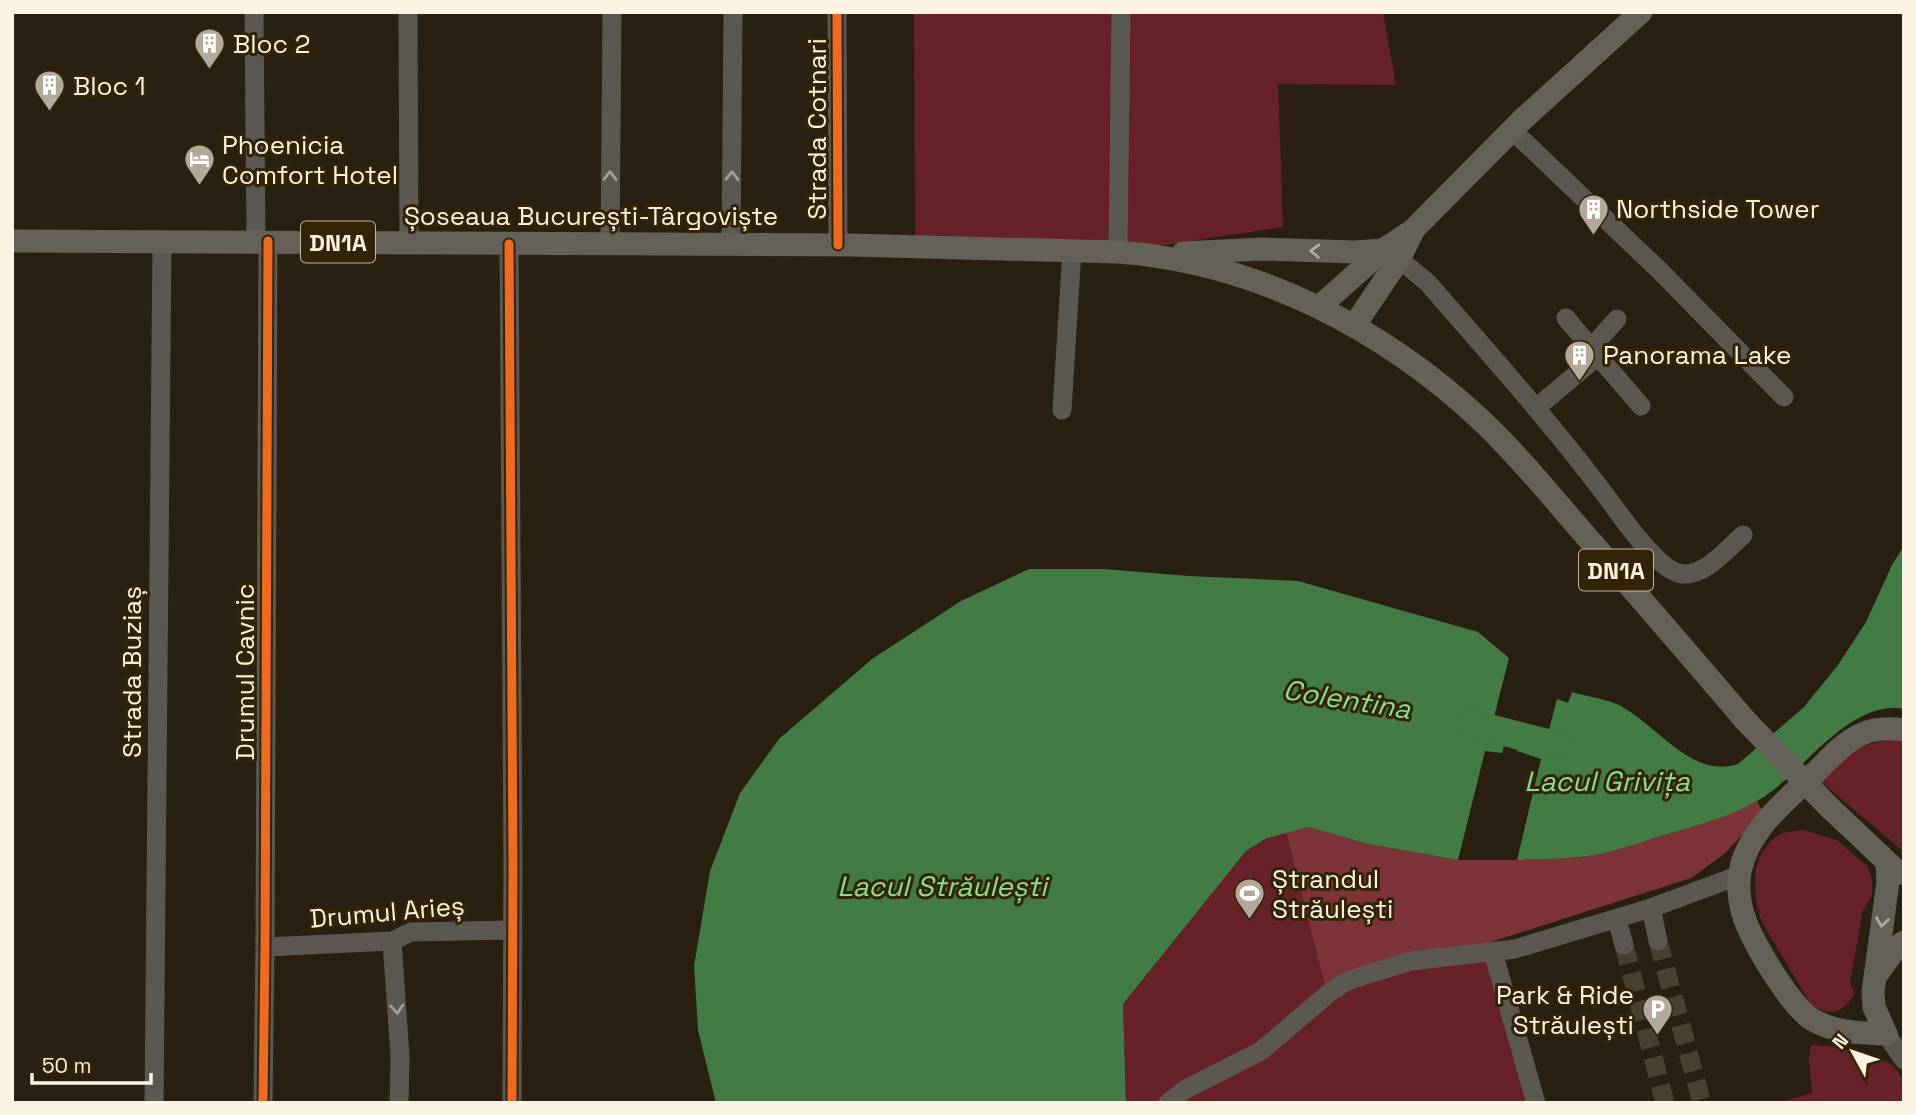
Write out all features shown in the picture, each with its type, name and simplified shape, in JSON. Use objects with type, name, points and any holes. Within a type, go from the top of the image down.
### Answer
[{"type":"main road","points":[[1319,307],[1391,254],[1512,130],[1641,12]]},
{"type":"main road","name":"Șoseaua București-Târgoviște","points":[[12,241],[731,244],[1072,250],[1159,255],[1198,263],[1258,281],[1319,307],[1354,326],[1417,367],[1484,423],[1646,604],[1745,720],[1830,808],[1850,827],[1880,848],[1898,867]]},
{"type":"main road","points":[[1159,255],[1240,249],[1391,254]]},
{"type":"main road","points":[[1354,326],[1391,254]]},
{"type":"main road","points":[[1898,1049],[1822,1024],[1802,1013],[1790,1000],[1746,925],[1740,901],[1740,875],[1745,855],[1765,822],[1845,744],[1863,733],[1883,728],[1904,730]]},
{"type":"main road","points":[[1898,867],[1888,882],[1874,979],[1874,1007],[1898,1049]]},
{"type":"main road","points":[[1874,979],[1896,948],[1904,942]]},
{"type":"street","name":"Drumul Cavnic","points":[[254,12],[262,241],[265,947],[262,1103]]},
{"type":"street","points":[[408,12],[408,243]]},
{"type":"street","points":[[610,244],[612,12]]},
{"type":"street","points":[[731,244],[733,12]]},
{"type":"street","name":"Strada Cotnari","points":[[837,12],[838,245]]},
{"type":"street","points":[[1118,252],[1121,12]]},
{"type":"street","points":[[1512,130],[1658,270],[1784,397]]},
{"type":"street","name":"Strada Buziaș","points":[[154,1103],[162,242]]},
{"type":"street","points":[[509,244],[512,1103]]},
{"type":"street","points":[[1062,410],[1072,250]]},
{"type":"street","points":[[1391,254],[1428,282],[1577,456],[1628,525],[1668,570],[1684,574],[1707,566],[1743,535]]},
{"type":"street","points":[[1566,318],[1641,406]]},
{"type":"street","points":[[1536,408],[1594,352],[1617,319]]},
{"type":"street","points":[[1168,1103],[1185,1089],[1261,1051],[1345,982],[1411,961],[1532,945],[1651,908],[1740,875]]},
{"type":"street","points":[[1651,908],[1658,941]]},
{"type":"street","points":[[1617,919],[1623,945]]},
{"type":"street","name":"Drumul Arieș","points":[[265,947],[392,941],[411,932],[512,930]]},
{"type":"street","points":[[392,941],[400,1056],[399,1103]]},
{"type":"street","points":[[1493,952],[1536,1103]]},
{"type":"shaded area","points":[[914,12],[1383,12],[1396,85],[1278,84],[1283,227],[1118,252],[915,246]]},
{"type":"shaded area","points":[[1892,739],[1904,739],[1904,852],[1819,780],[1851,752]]},
{"type":"shaded area","points":[[1757,801],[1763,813],[1724,854],[1691,878],[1466,950],[1326,990],[1286,831],[1308,827],[1368,844],[1458,860],[1584,857],[1695,826]]},
{"type":"shaded area","points":[[1803,830],[1837,840],[1867,866],[1872,879],[1872,896],[1863,910],[1850,983],[1855,993],[1841,1009],[1831,1012],[1811,1005],[1762,922],[1756,900],[1755,876],[1761,854],[1780,834]]},
{"type":"shaded area","points":[[1286,831],[1326,990],[1345,982],[1493,952],[1536,1103],[1126,1103],[1123,1004],[1246,851],[1267,838]]},
{"type":"shaded area","points":[[1811,1045],[1863,1051],[1887,1061],[1897,1070],[1903,1081],[1904,1103],[1777,1103],[1812,1093],[1809,1059]]},
{"type":"water","name":"Lacul Grivița","points":[[1904,546],[1904,709],[1883,709],[1864,715],[1827,741],[1775,789],[1748,806],[1724,816],[1591,856],[1517,860],[1541,759],[1517,751],[1524,725],[1548,733],[1557,699],[1568,703],[1572,692],[1609,701],[1629,711],[1673,746],[1704,763],[1720,767],[1738,764],[1804,707],[1838,665],[1866,622],[1892,565]]},
{"type":"water","name":"Lacul Străulești","points":[[1029,569],[1103,569],[1298,581],[1478,632],[1509,658],[1493,721],[1510,727],[1502,753],[1485,751],[1458,860],[1368,844],[1308,827],[1267,838],[1246,851],[1123,1004],[1126,1103],[716,1103],[698,1030],[694,966],[710,871],[740,793],[779,739],[872,659],[961,601]]},
{"type":"waterway","name":"Colentina","points":[[1473,724],[1559,746]]},
{"type":"tunnel","points":[[1658,941],[1702,1103]]},
{"type":"tunnel","points":[[1624,945],[1665,1103]]},
{"type":"cycle path","points":[[837,12],[838,245]]},
{"type":"cycle path","points":[[263,1103],[268,241]]},
{"type":"cycle path","points":[[509,244],[512,1103]]},
{"type":"place","name":"Bloc 2","points":[[210,71]]},
{"type":"place","name":"Bloc 1","points":[[50,113]]},
{"type":"place","name":"Phoenicia Comfort Hotel","points":[[199,187]]},
{"type":"place","name":"Northside Tower","points":[[1593,236]]},
{"type":"place","name":"Panorama Lake","points":[[1580,382]]},
{"type":"place","name":"Ștrandul Străulești","points":[[1249,921]]},
{"type":"place","name":"Park & Ride Străulești","points":[[1657,1037]]}]
